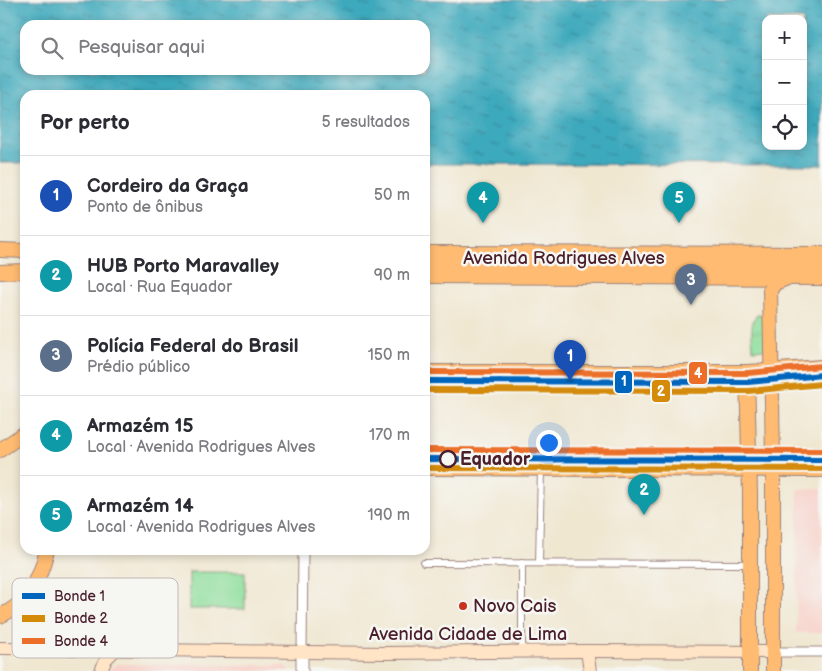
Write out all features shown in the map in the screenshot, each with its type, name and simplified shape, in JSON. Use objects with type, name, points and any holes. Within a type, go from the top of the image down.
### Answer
[{"type":"main road","points":[[0,250],[20,251]]},
{"type":"main road","name":"Avenida Rodrigues Alves","points":[[430,253],[822,254]]},
{"type":"main road","points":[[0,265],[20,265]]},
{"type":"main road","name":"Avenida Rodrigues Alves","points":[[430,267],[822,268]]},
{"type":"main road","points":[[0,273],[20,272]]},
{"type":"main road","name":"Avenida Rodrigues Alves","points":[[430,276],[822,278]]},
{"type":"main road","points":[[772,671],[773,470],[770,290],[775,283],[787,278]]},
{"type":"main road","points":[[430,372],[748,372],[822,368]]},
{"type":"main road","points":[[748,372],[750,671]]},
{"type":"main road","points":[[0,450],[20,436]]},
{"type":"main road","points":[[430,468],[822,470]]},
{"type":"main road","points":[[38,578],[46,555]]},
{"type":"main road","points":[[0,616],[12,610]]},
{"type":"main road","name":"Avenida Cidade de Lima","points":[[178,651],[772,652]]},
{"type":"main road","points":[[588,651],[590,671]]},
{"type":"main road","points":[[101,671],[107,658]]},
{"type":"street","points":[[539,563],[540,468]]},
{"type":"street","points":[[302,671],[303,555]]},
{"type":"street","points":[[424,563],[749,564]]},
{"type":"street","points":[[522,563],[522,652]]},
{"type":"street","name":"Avenida Cidade de Lima","points":[[772,652],[822,652]]},
{"type":"shaded area","points":[[798,489],[822,489],[822,633],[796,633]]},
{"type":"shaded area","points":[[118,664],[284,665],[289,671],[110,671],[112,667]]},
{"type":"green space","points":[[759,314],[765,317],[766,349],[753,350],[752,325],[753,320]]},
{"type":"green space","points":[[189,572],[245,572],[245,609],[189,609]]},
{"type":"water","points":[[0,0],[822,0],[822,165],[430,164],[430,90],[20,90],[20,163],[0,163]]},
{"type":"tram line","name":"4","points":[[430,372],[748,373],[821,366]]},
{"type":"tram line","name":"1","points":[[430,381],[748,382],[822,375]]},
{"type":"tram line","name":"2","points":[[430,390],[748,391],[822,384]]},
{"type":"tram line","name":"4","points":[[430,450],[822,451]]},
{"type":"tram line","name":"1","points":[[430,459],[822,460]]},
{"type":"tram line","name":"2","points":[[430,468],[822,469]]},
{"type":"place","name":"Armazém 15","points":[[483,223]]},
{"type":"place","name":"Armazém 14","points":[[679,223]]},
{"type":"place","name":"Polícia Federal do Brasil","points":[[691,305]]},
{"type":"place","name":"Cordeiro da Graça","points":[[570,381]]},
{"type":"place","name":"Equador","points":[[448,459]]},
{"type":"place","name":"HUB Porto Maravalley","points":[[644,515]]},
{"type":"place","name":"Novo Cais","points":[[463,606]]}]
